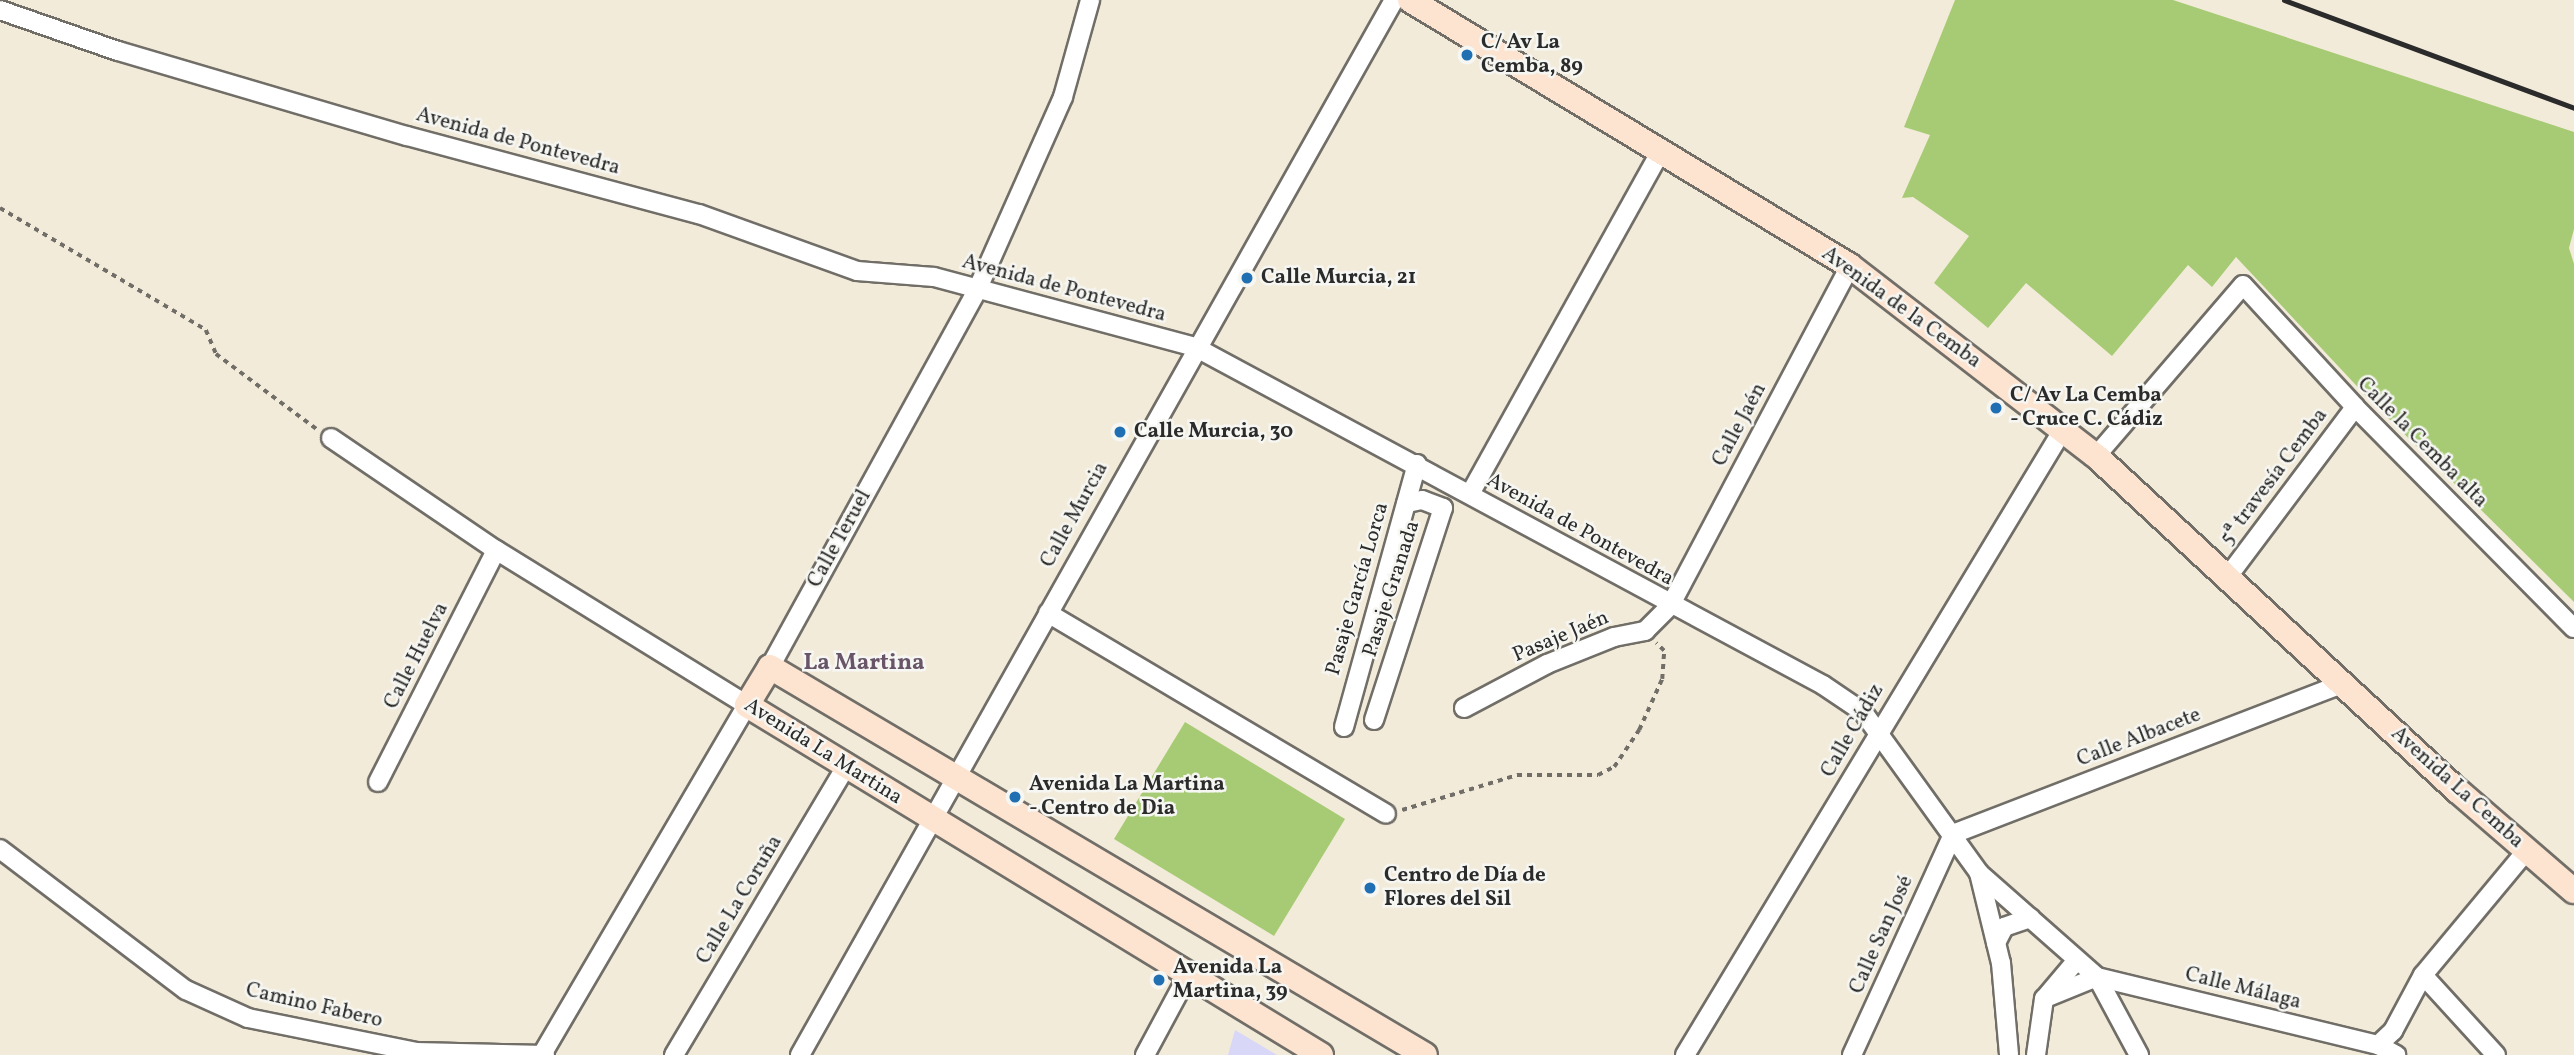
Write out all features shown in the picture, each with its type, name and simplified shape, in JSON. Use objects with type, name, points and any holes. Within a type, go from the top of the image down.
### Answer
[{"type":"street","name":"Calle Teruel","points":[[543,1055],[771,667],[978,288],[1063,97],[1090,0]]},
{"type":"street","name":"Calle Murcia","points":[[800,1055],[1195,348],[1394,0]]},
{"type":"street","name":"Avenida de la Cemba","points":[[1410,0],[1850,266],[2096,456],[2228,575],[2341,684]]},
{"type":"street","name":"Avenida de Pontevedra","points":[[0,10],[118,51],[407,136],[699,214],[857,271],[908,273],[978,288],[1195,348],[1417,464],[1670,606],[1823,685],[1863,712],[1880,730],[1979,873],[2097,977]]},
{"type":"street","points":[[1470,494],[1661,151]]},
{"type":"street","name":"Calle Jaén","points":[[1670,606],[1850,266]]},
{"type":"street","name":"Calle la Cemba alta","points":[[2096,456],[2243,285],[2355,407],[2574,628]]},
{"type":"street","name":"5ª travesía Cemba","points":[[2228,575],[2355,407]]},
{"type":"street","name":"Calle Cádiz","points":[[1685,1055],[2062,430]]},
{"type":"street","name":"Avenida La Martina","points":[[331,438],[496,550],[845,768],[1321,1055]]},
{"type":"street","name":"Pasaje García Lorca","points":[[1344,727],[1417,464]]},
{"type":"street","name":"Pasaje Granada","points":[[1374,720],[1443,508],[1422,500],[1406,503]]},
{"type":"street","name":"Calle Huelva","points":[[378,782],[496,550]]},
{"type":"street","points":[[1645,631],[1670,606]]},
{"type":"street","points":[[1048,612],[1386,814]]},
{"type":"street","name":"Pasaje Jaén","points":[[1464,708],[1546,664],[1614,637],[1645,631]]},
{"type":"street","points":[[771,667],[1425,1055]]},
{"type":"street","name":"Calle Albacete","points":[[1953,834],[2341,684]]},
{"type":"street","name":"Avenida La Cemba","points":[[2341,684],[2574,891]]},
{"type":"street","name":"Calle La Coruña","points":[[674,1055],[845,768]]},
{"type":"street","name":"Calle San José","points":[[1852,1055],[1953,834]]},
{"type":"street","name":"Camino Fabero","points":[[0,849],[186,990],[248,1018],[416,1052],[543,1055]]},
{"type":"street","points":[[2378,1045],[2393,1031],[2527,850]]},
{"type":"street","name":"Avenida de Pontevedra","points":[[1979,873],[1996,943],[2010,1055]]},
{"type":"street","points":[[1996,943],[2004,927],[2030,918]]},
{"type":"street","points":[[2036,1055],[2043,999],[2077,960]]},
{"type":"street","points":[[1145,1055],[1188,975]]},
{"type":"street","points":[[2043,999],[2097,977],[2139,1055]]},
{"type":"street","name":"Calle Málaga","points":[[2097,977],[2378,1045],[2395,1054],[2429,981]]},
{"type":"street","points":[[2429,981],[2496,1055]]},
{"type":"path","points":[[0,208],[206,330],[216,354],[331,438]]},
{"type":"path","points":[[1386,814],[1517,775],[1598,775],[1614,767],[1639,730],[1662,679],[1664,651],[1645,631]]},
{"type":"shaded area","points":[[1235,1030],[1277,1055],[1228,1055]]},
{"type":"green space","points":[[1955,0],[2173,0],[2574,132],[2574,229],[2569,248],[2574,264],[2574,602],[2368,398],[2236,257],[2212,287],[2188,265],[2112,356],[2026,283],[1988,328],[1934,283],[1969,236],[1913,197],[1902,198],[1930,135],[1904,127]]},
{"type":"green space","points":[[1185,722],[1345,819],[1274,936],[1114,839]]},
{"type":"railway","points":[[2284,0],[2574,108]]},
{"type":"place","name":"C/ Av La Cemba, 89","points":[[1467,55]]},
{"type":"place","name":"Calle Murcia, 21","points":[[1247,278]]},
{"type":"place","name":"C/ Av La Cemba - Cruce C. Cádiz","points":[[1996,408]]},
{"type":"place","name":"Calle Murcia, 30","points":[[1120,432]]},
{"type":"place","name":"Avenida La Martina - Centro de Dia","points":[[1015,797]]},
{"type":"place","name":"Centro de Día de Flores del Sil","points":[[1370,888]]},
{"type":"place","name":"Avenida La Martina, 39","points":[[1159,980]]},
{"type":"district","name":"La Martina","points":[[864,663]]}]
